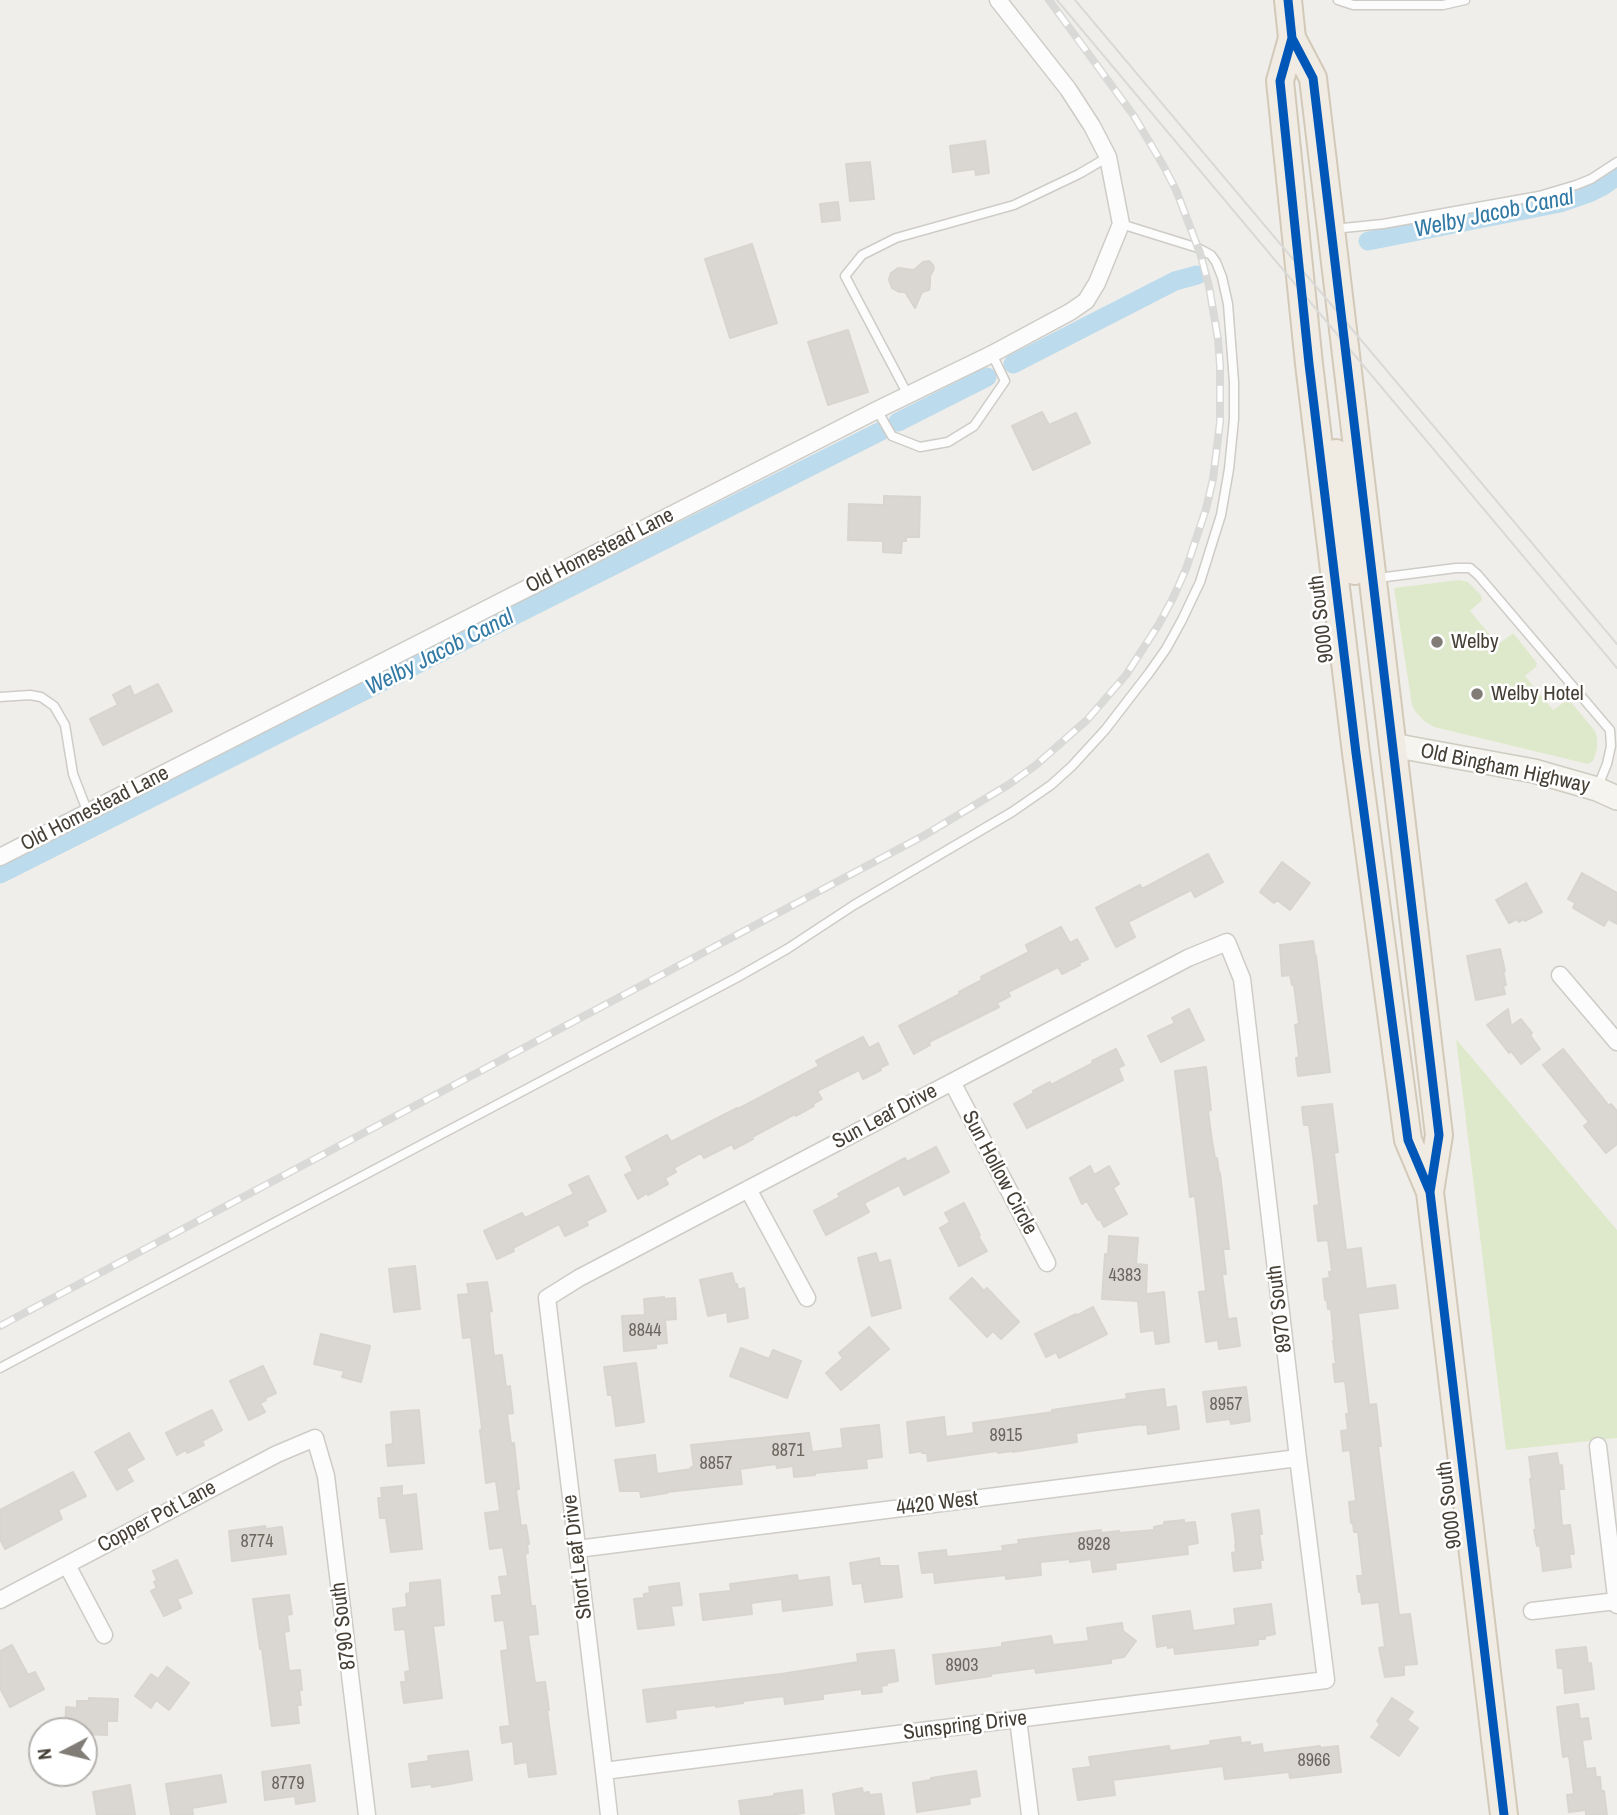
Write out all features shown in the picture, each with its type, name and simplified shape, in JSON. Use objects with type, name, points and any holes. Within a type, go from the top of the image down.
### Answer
[{"type":"main road","name":"9000 South","points":[[1288,0],[1292,38],[1280,81],[1309,364],[1357,767],[1408,1140],[1430,1192]]},
{"type":"main road","name":"9000 South","points":[[1292,38],[1313,78],[1373,579],[1439,1135],[1430,1192],[1504,1815]]},
{"type":"main road","points":[[1309,364],[1332,435],[1345,501],[1374,730],[1378,738],[1392,745]]},
{"type":"main road","name":"Old Bingham Highway","points":[[1392,745],[1534,771],[1607,793]]},
{"type":"street","points":[[998,0],[1068,89],[1092,127],[1108,157],[1121,224]]},
{"type":"street","name":"Old Homestead Lane","points":[[0,857],[1070,312],[1086,301],[1097,283],[1121,224]]},
{"type":"street","name":"Sun Leaf Drive","points":[[547,1298],[579,1278],[1188,958],[1227,942]]},
{"type":"street","name":"8970 South","points":[[1227,942],[1242,979],[1326,1680]]},
{"type":"street","points":[[1560,975],[1617,1042]]},
{"type":"street","name":"Sun Hollow Circle","points":[[952,1082],[1047,1263]]},
{"type":"street","points":[[748,1189],[807,1298]]},
{"type":"street","name":"Short Leaf Drive","points":[[547,1298],[604,1771],[604,1814]]},
{"type":"street","name":"Copper Pot Lane","points":[[0,1600],[277,1454],[316,1438]]},
{"type":"street","name":"8790 South","points":[[316,1438],[326,1476],[367,1815]]},
{"type":"street","points":[[1532,1611],[1617,1602],[1598,1446]]},
{"type":"street","name":"4420 West","points":[[577,1549],[1298,1458]]},
{"type":"street","points":[[67,1565],[104,1635]]},
{"type":"street","name":"Sunspring Drive","points":[[604,1771],[1326,1680]]},
{"type":"street","points":[[1018,1719],[1030,1815]]},
{"type":"lane","points":[[1338,0],[1353,5],[1443,5],[1465,0]]},
{"type":"lane","points":[[908,395],[845,275],[862,255],[896,238],[1014,205],[1108,157]]},
{"type":"lane","points":[[1331,230],[1395,222],[1539,196],[1576,185],[1617,162]]},
{"type":"lane","points":[[0,1368],[738,977],[1012,812],[1051,785],[1072,766],[1127,702],[1166,649],[1200,582],[1221,515],[1234,419],[1228,304],[1216,262],[1204,250],[1121,224]]},
{"type":"lane","points":[[877,410],[892,436],[920,447],[948,442],[974,426],[1005,381],[992,354]]},
{"type":"lane","points":[[1373,579],[1456,568],[1469,568],[1478,575],[1610,730],[1611,746],[1606,764],[1607,793]]},
{"type":"lane","points":[[0,696],[41,697],[54,706],[65,725],[73,774],[88,813]]},
{"type":"green space","points":[[1459,580],[1468,582],[1481,595],[1482,600],[1470,611],[1498,644],[1514,634],[1537,663],[1525,676],[1553,710],[1570,701],[1595,731],[1597,749],[1593,761],[1588,764],[1434,727],[1415,711],[1394,588]]},
{"type":"green space","points":[[1456,1039],[1617,1230],[1617,1438],[1506,1450]]},
{"type":"building","points":[[985,141],[989,173],[976,175],[975,169],[953,172],[950,146]]},
{"type":"building","points":[[870,162],[874,199],[850,201],[846,164]]},
{"type":"building","points":[[838,202],[840,220],[822,222],[820,204]]},
{"type":"building","points":[[752,244],[777,323],[730,338],[705,259]]},
{"type":"building","points":[[929,261],[934,269],[930,276],[929,290],[922,292],[915,308],[905,292],[892,288],[890,276],[898,268],[914,270],[923,262]]},
{"type":"building","points":[[848,330],[868,392],[828,405],[808,342]]},
{"type":"building","points":[[1042,412],[1049,425],[1076,413],[1090,443],[1033,470],[1012,426]]},
{"type":"building","points":[[884,496],[920,497],[919,537],[906,537],[906,541],[902,541],[901,553],[883,552],[883,541],[848,540],[849,504],[884,505]]},
{"type":"building","points":[[158,684],[172,711],[103,745],[90,719],[118,705],[113,695],[130,686],[134,696]]},
{"type":"building","points":[[1208,854],[1223,882],[1195,897],[1191,890],[1128,922],[1135,937],[1116,947],[1096,908],[1140,885],[1142,889]]},
{"type":"building","points":[[1282,862],[1310,883],[1290,910],[1277,900],[1274,903],[1260,892]]},
{"type":"building","points":[[1582,873],[1617,893],[1617,924],[1608,919],[1604,926],[1573,908],[1575,903],[1568,899]]},
{"type":"building","points":[[1526,883],[1542,912],[1525,921],[1524,919],[1519,922],[1517,919],[1509,923],[1496,900]]},
{"type":"building","points":[[1061,927],[1070,943],[1077,939],[1088,959],[1062,974],[1058,967],[1008,992],[1010,996],[997,1003],[999,1007],[929,1042],[930,1045],[914,1054],[899,1026],[960,994],[959,992],[982,980],[981,977],[1029,952],[1026,945]]},
{"type":"building","points":[[1313,941],[1330,1072],[1298,1076],[1296,1058],[1299,1057],[1295,1025],[1299,1024],[1294,985],[1290,975],[1282,976],[1280,945]]},
{"type":"building","points":[[1500,949],[1505,971],[1505,994],[1476,1000],[1467,956]]},
{"type":"building","points":[[1189,1009],[1204,1040],[1161,1062],[1148,1036],[1175,1023],[1172,1018]]},
{"type":"building","points":[[1508,1009],[1511,1026],[1521,1019],[1540,1049],[1521,1064],[1487,1025]]},
{"type":"building","points":[[863,1037],[869,1048],[878,1043],[888,1064],[880,1068],[881,1070],[863,1079],[859,1070],[817,1091],[822,1099],[813,1104],[814,1106],[734,1149],[732,1144],[704,1158],[701,1153],[674,1168],[676,1172],[665,1178],[668,1184],[638,1199],[625,1175],[633,1171],[626,1157],[667,1135],[671,1142],[738,1109],[819,1066],[816,1061]]},
{"type":"building","points":[[1116,1049],[1124,1065],[1118,1068],[1123,1080],[1027,1128],[1014,1104],[1034,1093],[1033,1091],[1050,1082],[1051,1085]]},
{"type":"building","points":[[1563,1049],[1609,1106],[1611,1104],[1617,1111],[1617,1144],[1606,1153],[1584,1126],[1589,1122],[1543,1065]]},
{"type":"building","points":[[1206,1067],[1211,1110],[1208,1111],[1220,1173],[1229,1249],[1223,1249],[1226,1274],[1222,1274],[1228,1319],[1236,1318],[1240,1346],[1219,1349],[1218,1340],[1206,1342],[1199,1292],[1206,1291],[1195,1196],[1190,1197],[1175,1071]]},
{"type":"building","points":[[1332,1104],[1338,1152],[1334,1153],[1346,1250],[1361,1248],[1366,1289],[1395,1285],[1398,1308],[1358,1313],[1369,1405],[1376,1404],[1381,1446],[1378,1446],[1399,1615],[1410,1614],[1417,1664],[1404,1665],[1404,1675],[1385,1677],[1379,1648],[1385,1647],[1379,1602],[1362,1604],[1359,1592],[1357,1576],[1363,1576],[1358,1532],[1354,1532],[1351,1523],[1349,1502],[1356,1501],[1350,1450],[1343,1451],[1341,1431],[1348,1430],[1346,1414],[1349,1414],[1345,1381],[1335,1382],[1331,1309],[1328,1309],[1325,1300],[1323,1279],[1330,1278],[1329,1272],[1332,1271],[1328,1240],[1318,1241],[1314,1206],[1319,1205],[1309,1125],[1304,1125],[1302,1107]]},
{"type":"building","points":[[936,1147],[949,1172],[904,1195],[899,1185],[864,1203],[869,1212],[826,1235],[814,1211],[840,1197],[838,1194],[905,1158],[907,1162]]},
{"type":"building","points":[[1090,1166],[1094,1175],[1109,1166],[1119,1184],[1113,1188],[1127,1214],[1104,1227],[1087,1201],[1082,1204],[1070,1178]]},
{"type":"building","points":[[588,1176],[606,1211],[586,1221],[588,1225],[565,1236],[559,1224],[497,1259],[484,1231],[522,1213],[525,1218],[574,1194],[569,1185]]},
{"type":"building","points":[[964,1203],[987,1251],[959,1266],[940,1228],[950,1222],[945,1213]]},
{"type":"building","points":[[1109,1236],[1138,1238],[1136,1264],[1147,1265],[1146,1294],[1164,1292],[1169,1342],[1156,1344],[1154,1330],[1141,1332],[1138,1301],[1102,1299]]},
{"type":"building","points":[[876,1253],[879,1263],[890,1260],[901,1308],[872,1316],[858,1258]]},
{"type":"building","points":[[415,1266],[420,1309],[394,1312],[389,1269]]},
{"type":"building","points":[[732,1273],[738,1290],[744,1288],[748,1318],[728,1322],[727,1312],[708,1316],[700,1280]]},
{"type":"building","points":[[972,1278],[984,1291],[987,1288],[1019,1322],[1001,1339],[993,1331],[987,1337],[950,1298]]},
{"type":"building","points":[[487,1282],[492,1311],[489,1312],[494,1356],[502,1355],[506,1387],[510,1386],[513,1413],[507,1414],[511,1444],[514,1443],[519,1489],[516,1490],[521,1526],[526,1525],[529,1544],[528,1553],[525,1554],[531,1606],[535,1606],[538,1634],[528,1635],[535,1683],[545,1682],[556,1774],[529,1777],[527,1762],[515,1764],[513,1741],[502,1743],[500,1727],[510,1726],[501,1651],[508,1650],[504,1620],[495,1621],[492,1596],[502,1595],[499,1577],[508,1576],[503,1547],[490,1549],[485,1513],[500,1511],[496,1481],[486,1483],[471,1337],[463,1338],[458,1295],[469,1294],[467,1284]]},
{"type":"building","points":[[675,1298],[676,1319],[665,1320],[667,1343],[656,1344],[656,1348],[624,1351],[622,1316],[645,1315],[644,1299]]},
{"type":"building","points":[[1093,1307],[1107,1334],[1059,1358],[1056,1352],[1046,1357],[1035,1334]]},
{"type":"building","points":[[869,1327],[889,1349],[841,1390],[826,1373],[843,1358],[839,1353]]},
{"type":"building","points":[[321,1334],[370,1346],[361,1382],[342,1377],[344,1371],[314,1364]]},
{"type":"building","points":[[741,1348],[769,1359],[773,1350],[801,1361],[787,1398],[730,1376]]},
{"type":"building","points":[[636,1363],[644,1422],[616,1426],[612,1395],[608,1395],[604,1367]]},
{"type":"building","points":[[263,1366],[276,1393],[260,1403],[265,1412],[249,1420],[230,1381]]},
{"type":"building","points":[[1246,1387],[1250,1421],[1231,1424],[1230,1419],[1207,1422],[1203,1392]]},
{"type":"building","points":[[1164,1389],[1166,1408],[1176,1406],[1179,1429],[1148,1434],[1147,1424],[1142,1424],[1076,1433],[1077,1442],[928,1461],[927,1453],[910,1453],[907,1422],[944,1417],[946,1437],[974,1433],[973,1423],[1127,1399],[1126,1394]]},
{"type":"building","points":[[212,1410],[222,1430],[202,1441],[204,1445],[177,1455],[166,1433]]},
{"type":"building","points":[[419,1410],[424,1463],[388,1466],[386,1445],[393,1444],[391,1412]]},
{"type":"building","points":[[879,1425],[882,1457],[866,1459],[867,1468],[794,1477],[793,1466],[777,1468],[776,1464],[740,1469],[742,1484],[641,1497],[640,1491],[620,1491],[615,1460],[655,1455],[657,1474],[694,1467],[691,1445],[809,1433],[812,1452],[843,1448],[841,1429]]},
{"type":"building","points":[[129,1433],[144,1459],[126,1469],[133,1481],[117,1490],[95,1452]]},
{"type":"building","points":[[1557,1453],[1559,1466],[1562,1465],[1564,1489],[1559,1489],[1562,1526],[1570,1525],[1574,1554],[1569,1554],[1571,1567],[1543,1571],[1540,1545],[1537,1546],[1534,1530],[1529,1457]]},
{"type":"building","points":[[73,1472],[86,1496],[58,1510],[62,1519],[5,1549],[0,1539],[0,1510]]},
{"type":"building","points":[[402,1486],[402,1496],[416,1494],[422,1549],[391,1552],[386,1518],[380,1518],[378,1498],[382,1498],[381,1488]]},
{"type":"building","points":[[1259,1510],[1263,1560],[1260,1560],[1261,1568],[1234,1571],[1232,1553],[1236,1552],[1236,1544],[1232,1514]]},
{"type":"building","points":[[1184,1520],[1184,1523],[1195,1522],[1198,1543],[1187,1545],[1188,1554],[1115,1563],[1116,1569],[1093,1572],[1091,1559],[1070,1562],[1070,1559],[1040,1562],[1041,1575],[1006,1579],[1006,1575],[935,1583],[934,1572],[922,1573],[919,1553],[946,1550],[947,1557],[1003,1551],[1002,1546],[1019,1544],[1018,1540],[1101,1530],[1101,1533],[1119,1533],[1154,1530],[1154,1527],[1164,1525],[1164,1522]]},
{"type":"building","points":[[265,1526],[266,1529],[282,1527],[286,1554],[232,1561],[229,1531]]},
{"type":"building","points":[[879,1558],[880,1566],[898,1566],[902,1597],[865,1602],[862,1583],[853,1584],[850,1563]]},
{"type":"building","points":[[177,1560],[192,1593],[177,1599],[181,1608],[164,1616],[151,1591],[157,1588],[153,1571]]},
{"type":"building","points":[[797,1575],[798,1581],[829,1577],[832,1605],[783,1611],[782,1599],[751,1603],[752,1614],[703,1620],[700,1594],[731,1591],[730,1584]]},
{"type":"building","points":[[440,1580],[444,1625],[433,1626],[442,1698],[404,1703],[401,1682],[406,1682],[405,1672],[410,1671],[405,1629],[395,1630],[393,1609],[407,1607],[406,1594],[410,1593],[410,1583]]},
{"type":"building","points":[[679,1583],[682,1605],[671,1606],[674,1625],[638,1629],[634,1599],[644,1598],[644,1594],[650,1593],[649,1587]]},
{"type":"building","points":[[289,1595],[292,1614],[287,1615],[289,1631],[284,1632],[289,1671],[300,1670],[302,1690],[299,1690],[301,1705],[297,1705],[299,1723],[272,1726],[253,1599]]},
{"type":"building","points":[[1271,1604],[1275,1634],[1258,1639],[1258,1645],[1175,1654],[1174,1647],[1157,1647],[1153,1616],[1190,1611],[1193,1631],[1236,1625],[1234,1609]]},
{"type":"building","points":[[1122,1623],[1123,1631],[1136,1641],[1124,1657],[1111,1659],[1111,1663],[1036,1673],[1035,1668],[936,1684],[933,1655],[1002,1647],[1002,1643],[1051,1636],[1053,1645],[1089,1641],[1087,1628]]},
{"type":"building","points":[[12,1645],[28,1675],[35,1672],[44,1689],[10,1707],[0,1688],[0,1651]]},
{"type":"building","points":[[1586,1647],[1594,1689],[1565,1693],[1563,1668],[1558,1668],[1556,1650]]},
{"type":"building","points":[[894,1650],[898,1681],[881,1686],[882,1692],[862,1694],[862,1689],[823,1694],[823,1699],[785,1704],[784,1696],[743,1701],[716,1707],[675,1710],[676,1718],[647,1722],[643,1690],[858,1662],[857,1654]]},
{"type":"building","points":[[167,1667],[189,1683],[169,1710],[156,1700],[151,1708],[135,1696],[151,1674],[158,1679]]},
{"type":"building","points":[[89,1698],[118,1699],[117,1721],[107,1721],[107,1735],[98,1735],[98,1717],[66,1717],[66,1707],[77,1708],[77,1701],[89,1701]]},
{"type":"building","points":[[1392,1698],[1413,1712],[1407,1720],[1418,1728],[1399,1756],[1371,1737],[1380,1724],[1377,1721]]},
{"type":"building","points":[[1578,1704],[1580,1719],[1588,1718],[1591,1739],[1582,1740],[1586,1769],[1595,1768],[1596,1777],[1600,1777],[1607,1815],[1586,1815],[1586,1810],[1569,1812],[1567,1795],[1574,1794],[1569,1756],[1563,1757],[1557,1707]]},
{"type":"building","points":[[1240,1737],[1241,1743],[1250,1742],[1250,1746],[1262,1744],[1263,1753],[1338,1746],[1341,1772],[1290,1778],[1289,1772],[1225,1779],[1223,1766],[1113,1780],[1115,1795],[1078,1800],[1073,1769],[1091,1767],[1089,1757],[1169,1746],[1170,1751],[1211,1745],[1210,1741]]},
{"type":"building","points":[[468,1751],[472,1780],[432,1787],[431,1784],[412,1787],[409,1764],[429,1761],[428,1756]]},
{"type":"building","points":[[310,1765],[315,1801],[296,1804],[295,1796],[265,1800],[262,1772]]},
{"type":"building","points":[[976,1771],[980,1796],[969,1798],[970,1804],[917,1812],[913,1783]]},
{"type":"building","points":[[221,1775],[226,1802],[192,1808],[193,1815],[171,1815],[166,1784]]},
{"type":"building","points":[[130,1785],[135,1815],[97,1815],[93,1792]]},
{"type":"building","points":[[862,1788],[863,1793],[869,1792],[869,1795],[881,1794],[884,1815],[836,1815],[833,1794]]},
{"type":"building","points":[[802,1790],[804,1813],[741,1815],[739,1801]]},
{"type":"waterway","name":"Welby Jacob Canal","points":[[1368,241],[1560,203],[1589,193],[1617,176]]},
{"type":"waterway","name":"Welby Jacob Canal","points":[[1013,364],[1175,281],[1197,275]]},
{"type":"waterway","name":"Welby Jacob Canal","points":[[898,422],[987,377]]},
{"type":"waterway","name":"Welby Jacob Canal","points":[[0,874],[881,431]]},
{"type":"tram line","points":[[1057,0],[1617,668]]},
{"type":"tram line","points":[[1075,0],[1617,644]]},
{"type":"railway","points":[[0,1326],[925,835],[1036,765],[1087,720],[1126,675],[1173,598],[1186,569],[1206,509],[1213,479],[1220,422],[1218,339],[1200,253],[1176,190],[1134,116],[1049,0]]},
{"type":"cycle path","points":[[1288,0],[1292,38],[1313,78],[1439,1135],[1430,1192],[1504,1815]]},
{"type":"cycle path","points":[[1292,38],[1280,81],[1309,364],[1356,753],[1408,1140],[1430,1192]]},
{"type":"place","name":"Welby","points":[[1437,642]]},
{"type":"place","name":"Welby Hotel","points":[[1477,694]]}]
